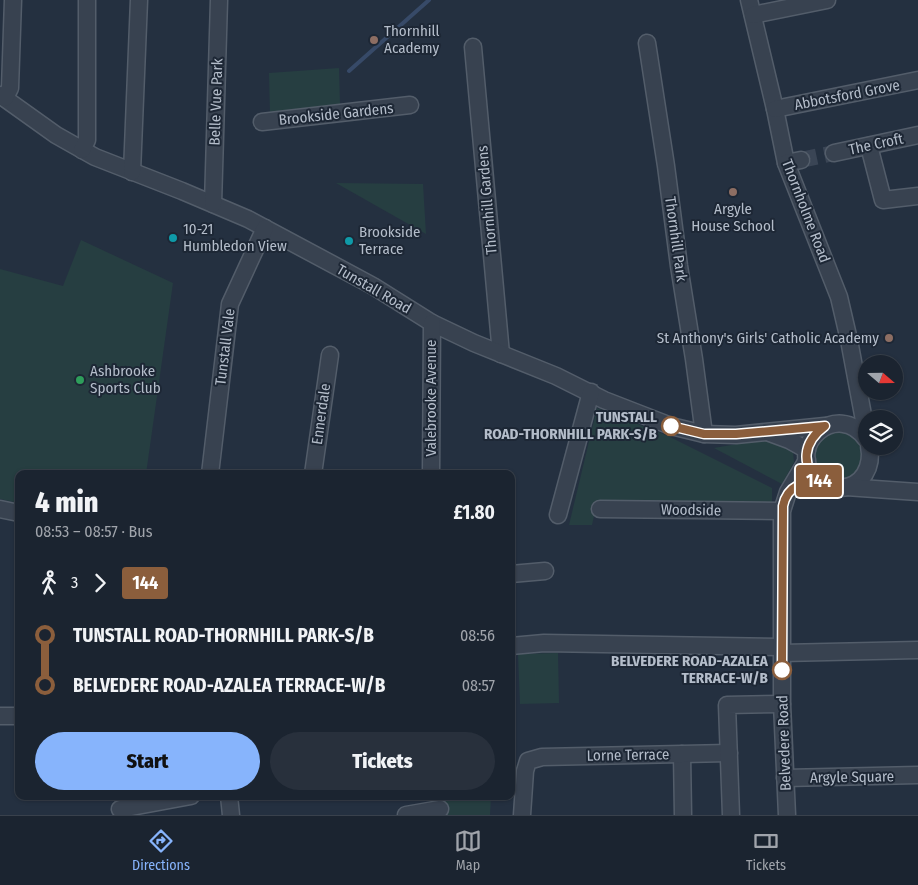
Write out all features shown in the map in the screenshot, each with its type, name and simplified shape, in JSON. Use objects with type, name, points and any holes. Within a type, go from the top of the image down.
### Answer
[{"type":"street","points":[[2,97],[10,88],[12,0]]},
{"type":"street","points":[[82,150],[87,140],[87,0]]},
{"type":"street","points":[[132,172],[139,0]]},
{"type":"street","name":"Belle Vue Park","points":[[213,204],[219,0]]},
{"type":"street","points":[[751,8],[828,0]]},
{"type":"street","name":"Thornholme Road","points":[[751,8],[775,109],[839,298],[850,340],[858,385]]},
{"type":"street","name":"Thornhill Park","points":[[647,43],[704,434]]},
{"type":"street","name":"Thornhill Gardens","points":[[473,47],[501,354]]},
{"type":"street","name":"Abbotsford Grove","points":[[775,109],[918,80]]},
{"type":"street","name":"Tunstall Road","points":[[2,97],[56,136],[95,157],[213,204],[265,228],[374,286],[432,323],[474,343],[556,376],[604,400],[671,426],[704,434],[765,432],[830,425]]},
{"type":"street","name":"Brookside Gardens","points":[[262,122],[410,106]]},
{"type":"street","name":"The Croft","points":[[834,153],[918,136]]},
{"type":"street","points":[[869,146],[883,200],[918,196]]},
{"type":"street","name":"Tunstall Vale","points":[[210,470],[230,304],[265,228]]},
{"type":"street","name":"Valebrooke Avenue","points":[[431,470],[432,323]]},
{"type":"street","name":"Ennerdale","points":[[313,470],[330,355]]},
{"type":"street","points":[[558,515],[591,392]]},
{"type":"street","name":"Thornholme Road","points":[[807,455],[810,440],[816,432],[851,414],[857,404],[858,398]]},
{"type":"street","points":[[830,425],[853,427],[858,432]]},
{"type":"street","name":"Tunstall Road","points":[[765,432],[789,440],[807,455]]},
{"type":"street","points":[[807,455],[810,471],[822,484]]},
{"type":"street","name":"Belvedere Road","points":[[787,815],[782,704],[782,511],[788,492],[807,455]]},
{"type":"street","points":[[846,487],[864,475],[868,469],[870,455]]},
{"type":"street","points":[[871,455],[877,472],[884,482],[891,487],[912,492]]},
{"type":"street","points":[[788,492],[803,484],[822,484],[834,488],[846,487],[912,492]]},
{"type":"street","points":[[0,509],[15,513]]},
{"type":"street","name":"Woodside","points":[[600,509],[782,511]]},
{"type":"street","points":[[515,574],[545,571]]},
{"type":"street","points":[[515,646],[536,643],[782,650],[918,650]]},
{"type":"street","points":[[731,815],[727,705],[782,704]]},
{"type":"street","points":[[0,716],[15,716]]},
{"type":"street","points":[[682,754],[683,815]]},
{"type":"street","name":"Lorne Terrace","points":[[522,815],[525,771],[528,762],[542,756],[729,754]]},
{"type":"street","name":"Argyle Square","points":[[785,778],[918,775]]},
{"type":"street","points":[[120,809],[170,800]]},
{"type":"street","points":[[229,800],[231,815]]},
{"type":"street","points":[[406,815],[440,809]]},
{"type":"green space","points":[[339,68],[340,105],[270,114],[269,73]]},
{"type":"green space","points":[[336,183],[423,184],[426,234]]},
{"type":"green space","name":"Ashbrooke Sports Club","points":[[81,240],[173,283],[147,470],[15,470],[15,502],[0,499],[0,269],[63,286]]},
{"type":"green space","points":[[597,408],[668,436],[772,488],[772,507],[597,503],[592,525],[569,525]]},
{"type":"green space","points":[[839,431],[857,438],[858,455],[864,455],[862,465],[857,474],[839,481],[821,474],[814,456],[821,438]]},
{"type":"green space","points":[[770,440],[783,442],[793,452],[794,462],[782,484],[714,448],[748,442]]},
{"type":"green space","points":[[558,653],[559,703],[520,704],[518,654]]},
{"type":"green space","points":[[444,800],[491,800],[490,815],[445,815]]},
{"type":"waterway","points":[[349,71],[429,0]]},
{"type":"tunnel","points":[[801,160],[834,153]]},
{"type":"bus line","name":"144","points":[[671,426],[704,434],[736,434],[825,426],[816,432],[810,440],[806,455],[810,471],[822,484],[809,482],[792,489],[788,492],[782,511],[782,670]]},
{"type":"place","name":"Thornhill Academy","points":[[374,40]]},
{"type":"place","name":"Argyle House School","points":[[733,192]]},
{"type":"place","name":"10-21 Humbledon View","points":[[173,238]]},
{"type":"place","name":"Brookside Terrace","points":[[349,241]]},
{"type":"place","name":"St Anthony's Girls' Catholic Academy","points":[[889,338]]},
{"type":"place","name":"Ashbrooke Sports Club","points":[[80,380]]},
{"type":"place","name":"TUNSTALL ROAD-THORNHILL PARK-S/B","points":[[671,426]]},
{"type":"place","name":"BELVEDERE ROAD-AZALEA TERRACE-W/B","points":[[782,670]]}]
